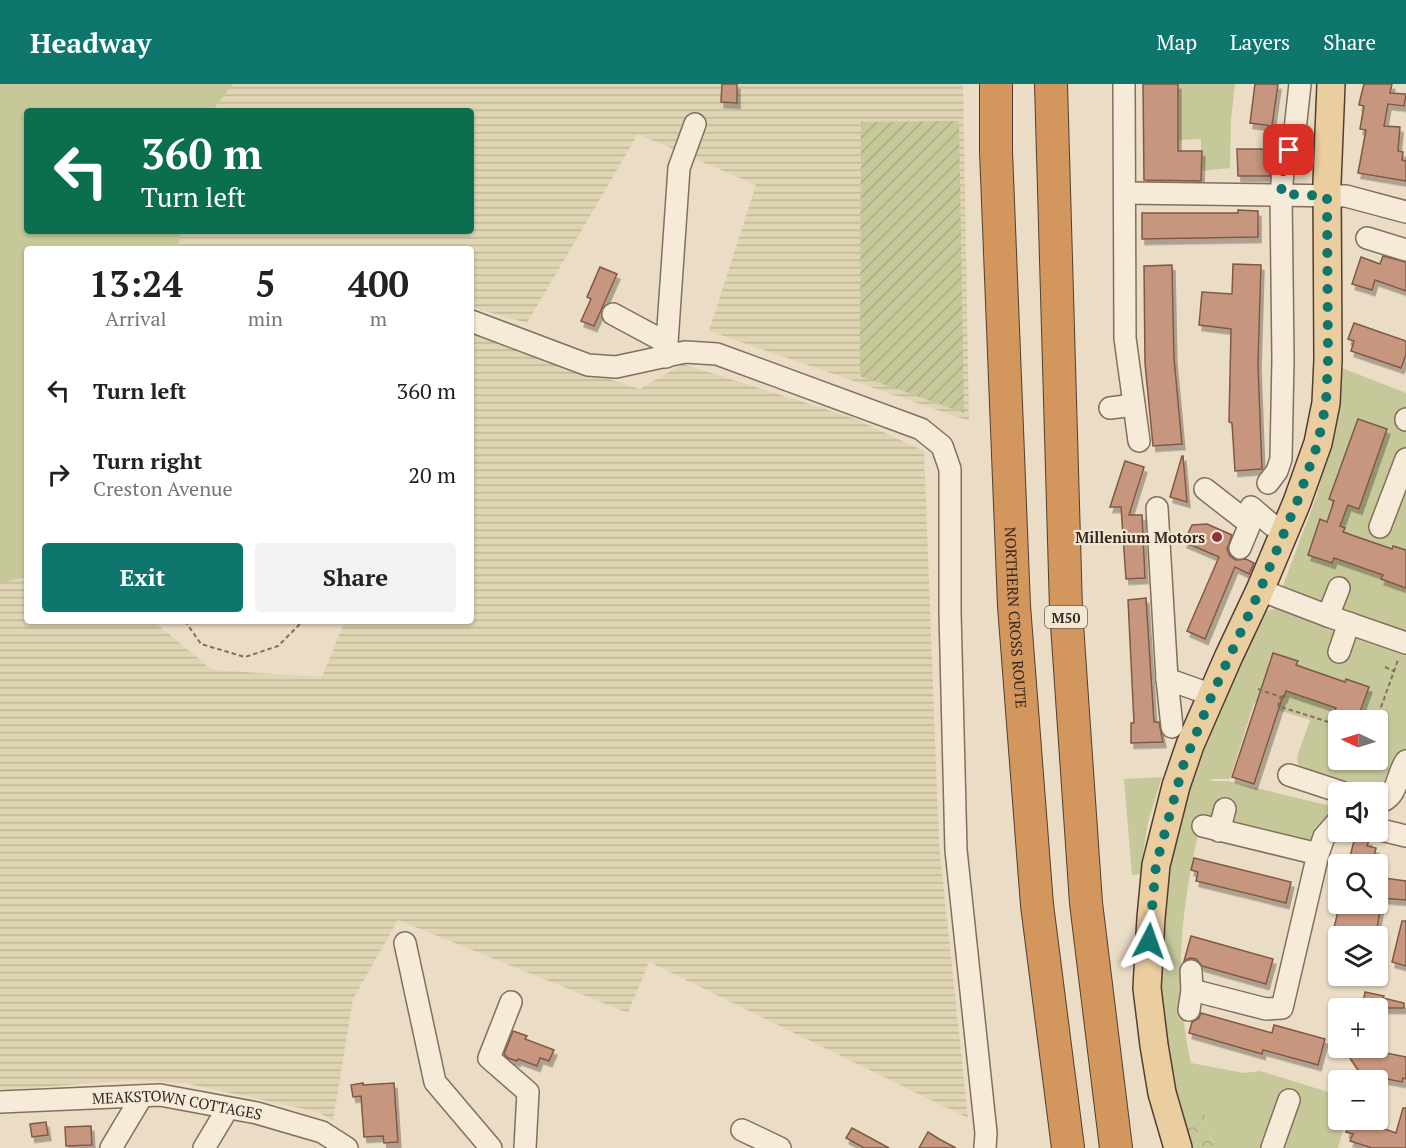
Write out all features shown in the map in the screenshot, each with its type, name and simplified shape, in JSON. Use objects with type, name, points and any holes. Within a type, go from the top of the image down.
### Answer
[{"type":"highway","name":"NORTHERN CROSS ROUTE","points":[[996,84],[1014,606],[1037,904],[1068,1148]]},
{"type":"highway","name":"M50","points":[[1051,84],[1066,610],[1086,903],[1116,1148]]},
{"type":"main road","points":[[1178,1148],[1162,1093],[1147,988],[1156,865],[1176,786],[1190,746],[1260,590],[1263,520],[1318,443],[1326,403],[1328,360],[1327,196],[1331,84]]},
{"type":"street","points":[[1124,84],[1125,338],[1139,441]]},
{"type":"street","points":[[1268,483],[1277,471],[1281,459],[1283,359],[1281,194],[1284,162],[1294,139],[1300,84]]},
{"type":"street","points":[[666,350],[679,168],[695,124]]},
{"type":"street","points":[[1126,193],[1346,196],[1406,212]]},
{"type":"street","points":[[1367,238],[1406,250]]},
{"type":"street","points":[[613,314],[666,350]]},
{"type":"street","points":[[474,322],[588,365],[616,367],[666,350],[717,354],[921,429],[942,446],[950,469],[950,612],[956,850],[986,1133],[985,1146]]},
{"type":"street","points":[[1110,408],[1134,405]]},
{"type":"street","points":[[1380,527],[1406,459]]},
{"type":"street","points":[[1205,489],[1263,520],[1240,548]]},
{"type":"street","points":[[1157,508],[1172,727]]},
{"type":"street","points":[[1328,616],[1339,588]]},
{"type":"street","points":[[1260,590],[1405,643]]},
{"type":"street","points":[[1339,652],[1349,623]]},
{"type":"street","points":[[1167,679],[1212,695]]},
{"type":"street","points":[[1388,798],[1406,761]]},
{"type":"street","points":[[1289,775],[1328,788]]},
{"type":"street","points":[[1225,809],[1211,829],[1318,854]]},
{"type":"street","points":[[1191,991],[1266,1009],[1282,1008],[1296,925],[1318,854],[1328,832]]},
{"type":"street","points":[[1388,832],[1406,836]]},
{"type":"street","points":[[405,943],[435,1082],[491,1148]]},
{"type":"street","points":[[511,1002],[489,1058],[528,1092],[525,1148]]},
{"type":"street","name":"MEAKSTOWN COTTAGES","points":[[0,1102],[160,1095],[257,1113],[322,1132],[345,1148]]},
{"type":"street","points":[[111,1148],[142,1096]]},
{"type":"street","points":[[1264,1146],[1288,1100]]},
{"type":"street","points":[[204,1148],[228,1108]]},
{"type":"street","points":[[742,1130],[780,1148]]},
{"type":"path","points":[[187,624],[201,644],[245,657],[278,646],[300,624]]},
{"type":"path","points":[[1380,710],[1405,643]]},
{"type":"path","points":[[1386,668],[1394,671]]},
{"type":"path","points":[[1258,689],[1281,698],[1278,706],[1328,723]]},
{"type":"shaded area","points":[[0,84],[963,84],[969,421],[709,331],[756,185],[638,134],[527,323],[474,308],[474,246],[24,246],[24,624],[157,624],[212,670],[322,677],[344,624],[474,624],[474,335],[640,389],[683,364],[853,418],[924,451],[939,844],[968,1118],[649,962],[628,1013],[398,920],[353,999],[333,1121],[318,1112],[185,1083],[135,1080],[0,1090]]},
{"type":"green space","points":[[0,84],[233,84],[214,108],[24,108],[24,234],[180,234],[178,246],[24,246],[24,578],[0,583]]},
{"type":"green space","points":[[1178,84],[1235,84],[1231,119],[1230,168],[1201,171],[1201,139],[1178,140]]},
{"type":"green space","points":[[959,121],[964,413],[860,376],[861,122]]},
{"type":"green space","points":[[1342,368],[1406,393],[1406,761],[1394,787],[1388,789],[1388,782],[1328,782],[1328,784],[1299,770],[1297,757],[1310,720],[1254,703],[1230,779],[1211,779],[1212,781],[1228,781],[1328,806],[1328,825],[1312,843],[1238,829],[1216,815],[1210,819],[1202,818],[1189,879],[1182,940],[1182,1002],[1191,1063],[1244,1073],[1260,1071],[1328,1092],[1328,1130],[1343,1130],[1338,1148],[1214,1148],[1205,1115],[1181,1126],[1159,1009],[1159,912],[1189,778],[1262,612],[1274,609],[1317,495],[1332,434]]},
{"type":"green space","points":[[1162,777],[1148,822],[1140,874],[1132,875],[1124,779]]},
{"type":"green space","points":[[1193,1112],[1205,1115],[1214,1148],[1190,1148],[1182,1128],[1184,1120]]},
{"type":"building","points":[[722,84],[737,84],[737,103],[721,102]]},
{"type":"building","points":[[1143,84],[1178,84],[1178,151],[1202,151],[1201,181],[1144,180]]},
{"type":"building","points":[[1255,84],[1278,84],[1272,126],[1250,123]]},
{"type":"building","points":[[1364,84],[1392,84],[1390,93],[1406,94],[1404,106],[1388,104],[1384,126],[1400,127],[1398,151],[1403,152],[1402,160],[1406,161],[1406,181],[1358,173],[1366,130],[1360,129],[1364,106],[1359,105]]},
{"type":"building","points":[[1237,149],[1271,149],[1270,176],[1238,176]]},
{"type":"building","points":[[1238,210],[1258,211],[1258,237],[1142,239],[1142,213],[1238,213]]},
{"type":"building","points":[[1383,256],[1406,262],[1406,291],[1375,280],[1372,290],[1352,284],[1361,257],[1380,264]]},
{"type":"building","points":[[1233,264],[1261,265],[1258,364],[1262,469],[1235,471],[1232,423],[1229,422],[1231,329],[1199,325],[1202,292],[1232,294]]},
{"type":"building","points":[[1172,265],[1174,358],[1182,444],[1153,446],[1145,363],[1144,266]]},
{"type":"building","points":[[600,267],[617,274],[594,326],[581,321],[591,299],[587,297]]},
{"type":"building","points":[[1354,323],[1406,341],[1406,355],[1401,368],[1351,351],[1354,341],[1348,339]]},
{"type":"building","points":[[1358,419],[1387,429],[1359,509],[1348,505],[1340,526],[1345,528],[1343,532],[1392,549],[1393,546],[1406,550],[1406,588],[1381,579],[1383,575],[1334,558],[1332,563],[1308,555],[1320,519],[1327,522],[1334,501],[1329,499]]},
{"type":"building","points":[[1183,456],[1187,502],[1170,497]]},
{"type":"building","points":[[1125,461],[1144,467],[1129,515],[1142,515],[1145,578],[1126,579],[1121,507],[1110,507]]},
{"type":"building","points":[[1207,524],[1232,535],[1227,549],[1230,556],[1236,560],[1246,559],[1254,563],[1249,574],[1235,567],[1205,639],[1187,631],[1219,557],[1184,542],[1192,525]]},
{"type":"building","points":[[1146,598],[1154,722],[1159,722],[1163,742],[1131,743],[1131,723],[1134,723],[1128,600]]},
{"type":"building","points":[[1273,653],[1298,661],[1296,665],[1345,682],[1346,679],[1369,687],[1361,710],[1335,710],[1336,708],[1286,691],[1254,784],[1232,777]]},
{"type":"building","points":[[1354,842],[1368,842],[1367,846],[1376,848],[1374,854],[1351,854]]},
{"type":"building","points":[[1194,858],[1291,882],[1286,903],[1196,881],[1198,872],[1191,870]]},
{"type":"building","points":[[1388,879],[1406,881],[1406,900],[1388,899]]},
{"type":"building","points":[[1337,914],[1379,914],[1378,926],[1334,926]]},
{"type":"building","points":[[1402,921],[1406,921],[1406,966],[1392,962]]},
{"type":"building","points":[[1191,936],[1273,959],[1266,984],[1202,966],[1196,959],[1190,958],[1184,961]]},
{"type":"building","points":[[1365,992],[1384,996],[1383,998],[1364,998]]},
{"type":"building","points":[[1388,999],[1404,1003],[1404,1008],[1388,1008]]},
{"type":"building","points":[[1201,1013],[1272,1033],[1274,1025],[1325,1039],[1318,1065],[1263,1050],[1262,1054],[1189,1033],[1192,1022],[1199,1018]]},
{"type":"building","points":[[513,1031],[527,1036],[525,1039],[554,1050],[549,1061],[540,1058],[537,1066],[508,1058],[504,1054]]},
{"type":"building","points":[[1388,1053],[1406,1057],[1406,1079],[1403,1078],[1402,1082],[1388,1079],[1388,1070],[1358,1070],[1350,1058],[1388,1058]]},
{"type":"building","points":[[363,1083],[363,1085],[394,1083],[398,1142],[384,1143],[383,1136],[364,1137],[361,1096],[353,1097],[351,1085]]},
{"type":"building","points":[[1403,1108],[1406,1108],[1406,1148],[1372,1148],[1350,1141],[1353,1134],[1346,1132],[1347,1130],[1387,1130],[1396,1133]]},
{"type":"building","points":[[46,1122],[48,1135],[32,1137],[30,1124]]},
{"type":"building","points":[[91,1126],[92,1145],[66,1146],[65,1127]]},
{"type":"building","points":[[852,1128],[889,1148],[864,1148],[846,1138]]},
{"type":"building","points":[[928,1132],[939,1139],[956,1148],[919,1148]]},
{"type":"place","name":"Millenium Motors","points":[[1217,537]]},
{"type":"route","points":[[1149,941],[1156,865],[1176,786],[1190,746],[1260,590],[1310,469],[1326,403],[1327,196],[1281,194],[1284,162],[1289,150]]}]
